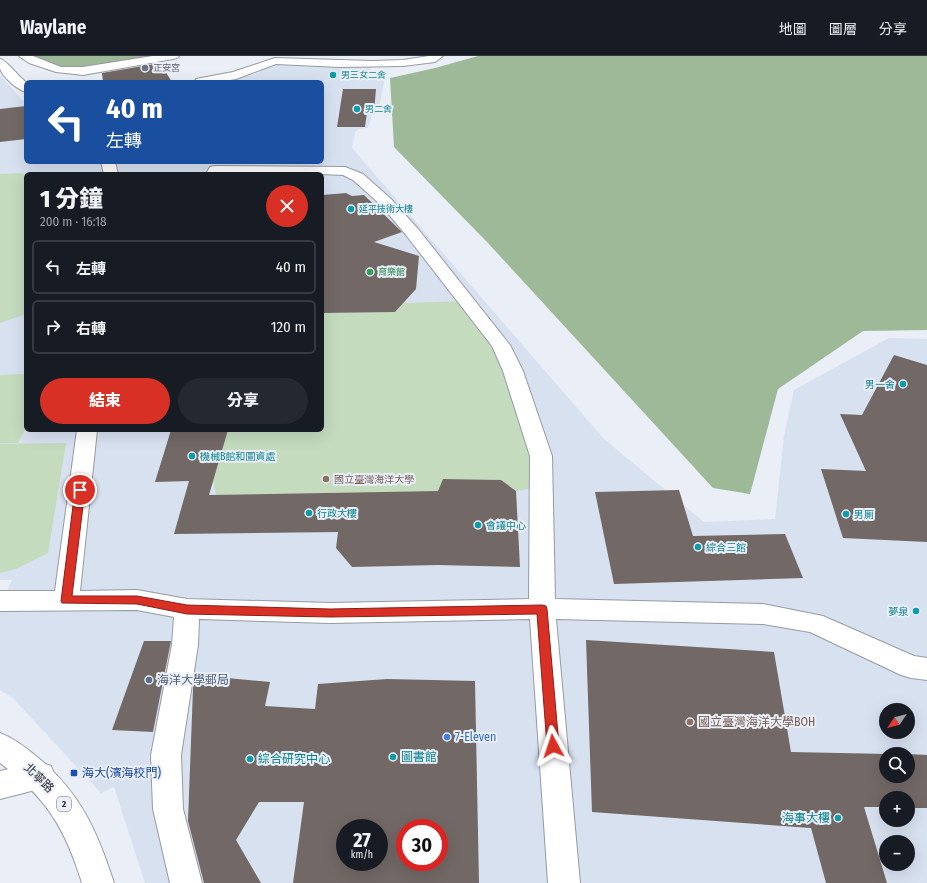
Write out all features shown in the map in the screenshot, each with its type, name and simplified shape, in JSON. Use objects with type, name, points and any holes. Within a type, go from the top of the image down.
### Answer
[{"type":"street","points":[[25,56],[60,70],[83,71],[173,56]]},
{"type":"street","points":[[210,80],[236,75],[275,60],[340,64],[372,64],[424,61],[431,60],[437,56]]},
{"type":"street","points":[[0,62],[12,77],[24,86]]},
{"type":"street","points":[[214,172],[215,170],[302,166],[345,171],[358,177],[386,202],[412,232],[501,345],[513,371],[541,456],[542,609],[564,883]]},
{"type":"street","points":[[66,601],[87,432]]},
{"type":"street","points":[[1,602],[137,600],[187,610],[330,613],[542,609],[763,614],[814,623],[912,667],[927,669]]},
{"type":"street","points":[[186,883],[168,809],[166,755],[185,645],[187,610]]},
{"type":"street","name":"北寧路","points":[[0,746],[40,776],[57,794],[70,813],[82,835],[93,864],[98,883]]},
{"type":"street","points":[[0,785],[40,776]]},
{"type":"shaded area","name":"國立臺灣海洋大學","points":[[278,62],[372,66],[369,76],[385,76],[378,113],[372,114],[368,128],[359,129],[355,132],[352,148],[604,439],[704,522],[775,519],[784,436],[794,390],[889,338],[927,339],[927,883],[145,883],[114,787],[101,793],[13,698],[0,690],[0,607],[12,580],[0,580],[0,75],[24,100],[24,164],[324,164],[324,80],[219,80],[255,74]]},
{"type":"green space","points":[[35,56],[161,56],[118,65],[86,69],[71,69],[57,68],[45,64]]},
{"type":"green space","points":[[478,56],[927,56],[927,330],[863,331],[778,389],[750,494],[713,488],[488,243],[394,147],[390,78],[435,68]]},
{"type":"green space","points":[[0,174],[24,174],[24,315],[0,323]]},
{"type":"green space","points":[[466,301],[504,348],[539,487],[516,491],[501,480],[443,479],[438,491],[216,495],[213,481],[227,432],[324,432],[324,313],[395,312],[404,303]]},
{"type":"green space","points":[[24,374],[24,432],[18,443],[0,443],[0,375]]},
{"type":"green space","points":[[66,443],[48,553],[16,569],[0,573],[0,444]]},
{"type":"building","name":"正安宮","points":[[160,63],[171,80],[103,80],[102,73]]},
{"type":"building","name":"男二舍","points":[[343,89],[376,89],[374,112],[367,112],[365,127],[337,127]]},
{"type":"building","points":[[24,106],[24,139],[0,142],[0,109]]},
{"type":"building","name":"育樂館","points":[[346,193],[352,196],[364,195],[402,232],[374,242],[419,256],[416,289],[395,312],[324,313],[324,195]]},
{"type":"building","points":[[894,355],[927,365],[927,542],[843,538],[821,469],[866,471],[840,414],[862,415]]},
{"type":"building","points":[[170,432],[227,432],[209,495],[438,491],[443,479],[501,480],[516,491],[520,567],[438,565],[352,567],[336,548],[338,532],[174,534],[189,481],[155,482]]},
{"type":"building","name":"綜合三館","points":[[679,490],[693,536],[785,534],[803,578],[614,584],[595,492]]},
{"type":"building","points":[[586,640],[774,652],[791,752],[879,754],[879,783],[915,783],[915,754],[927,755],[927,808],[915,808],[915,791],[879,791],[879,807],[864,807],[879,857],[879,871],[883,871],[887,883],[826,883],[811,828],[592,812]]},
{"type":"building","points":[[144,641],[171,641],[153,732],[112,730]]},
{"type":"building","points":[[195,675],[270,682],[265,706],[315,709],[318,684],[387,679],[475,681],[479,883],[293,883],[304,802],[259,802],[236,840],[261,883],[204,883],[188,821],[193,689]]},
{"type":"place","name":"正安宮","points":[[145,68]]},
{"type":"place","name":"男三女二舍","points":[[333,75]]},
{"type":"place","name":"男二舍","points":[[357,109]]},
{"type":"place","name":"延平技術大樓","points":[[351,209]]},
{"type":"place","name":"育樂館","points":[[370,272]]},
{"type":"place","name":"男一舍","points":[[903,384]]},
{"type":"place","name":"機械B館和圖資處","points":[[192,456]]},
{"type":"place","name":"國立臺灣海洋大學","points":[[326,479]]},
{"type":"place","name":"行政大樓","points":[[309,513]]},
{"type":"place","name":"男厠","points":[[846,514]]},
{"type":"place","name":"會議中心","points":[[478,525]]},
{"type":"place","name":"綜合三館","points":[[698,547]]},
{"type":"place","name":"夢泉","points":[[916,611]]},
{"type":"place","name":"海洋大學郵局","points":[[149,680]]},
{"type":"place","name":"國立臺灣海洋大學BOH","points":[[690,722]]},
{"type":"place","name":"7-Eleven","points":[[447,737]]},
{"type":"place","name":"圖書館","points":[[393,757]]},
{"type":"place","name":"綜合研究中心","points":[[250,759]]},
{"type":"place","name":"海大(濱海校門)","points":[[74,773]]},
{"type":"place","name":"海事大樓","points":[[838,818]]},
{"type":"route","points":[[80,490],[66,601],[137,600],[187,610],[330,613],[542,609],[553,746]]}]
